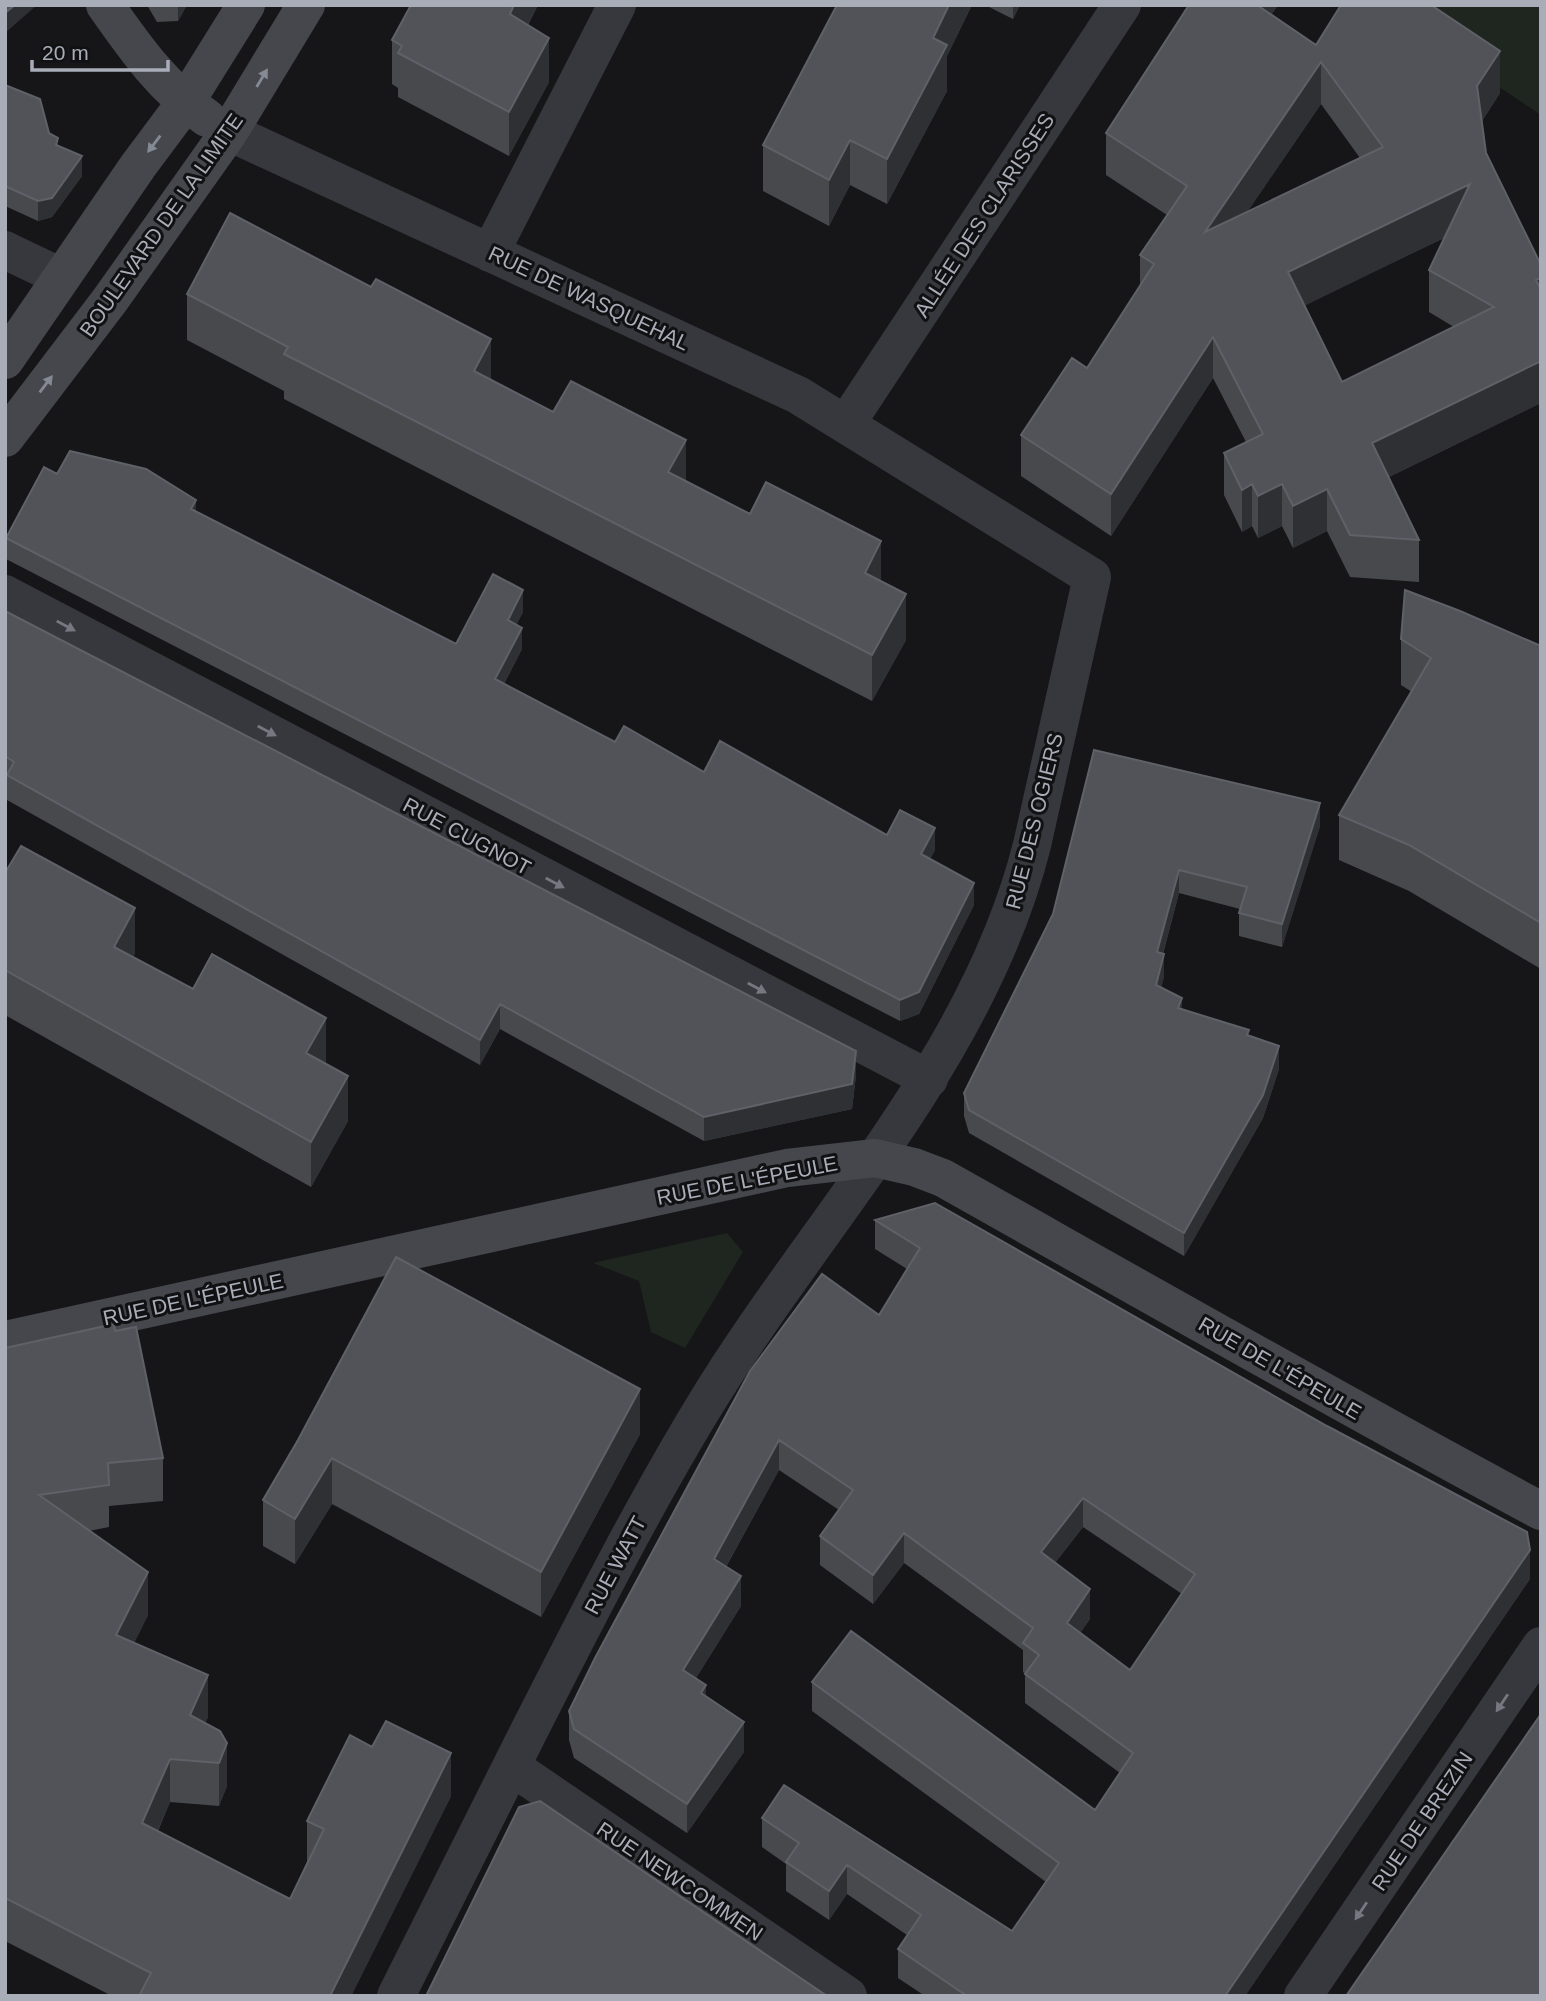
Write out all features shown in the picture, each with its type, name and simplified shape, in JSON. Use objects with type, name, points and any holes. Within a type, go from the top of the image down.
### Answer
[{"type":"street","name":"RUE DE WASQUEHAL","points":[[105,5],[153,71],[185,103],[229,132],[798,395],[1092,577]]},
{"type":"street","points":[[5,360],[138,166],[185,103],[246,5]]},
{"type":"street","name":"BOULEVARD DE LA LIMITE","points":[[5,438],[110,300],[229,132],[306,5]]},
{"type":"street","points":[[490,253],[617,5]]},
{"type":"street","name":"ALLÉE DES CLARISSES","points":[[846,424],[1122,5]]},
{"type":"street","points":[[5,250],[61,277]]},
{"type":"street","name":"RUE DES OGIERS","points":[[876,1158],[929,1079],[999,943],[1024,878],[1092,577]]},
{"type":"street","name":"RUE CUGNOT","points":[[5,594],[929,1079]]},
{"type":"street","name":"RUE DE L'ÉPEULE","points":[[5,1340],[787,1168],[876,1158],[914,1167],[943,1178],[1332,1399],[1541,1511]]},
{"type":"street","name":"RUE WATT","points":[[396,1996],[628,1539],[705,1405],[751,1334],[876,1158]]},
{"type":"street","name":"RUE DE BREZIN","points":[[1303,1996],[1541,1646]]},
{"type":"street","name":"RUE NEWCOMMEN","points":[[512,1767],[848,1996]]},
{"type":"shaded area","points":[[1376,5],[1541,5],[1541,115]]},
{"type":"shaded area","points":[[727,1233],[743,1252],[685,1348],[651,1332],[639,1281],[593,1263]]},
{"type":"building","points":[[5,5],[15,5],[5,13]]},
{"type":"building","points":[[411,5],[514,5],[510,14],[549,38],[509,112],[398,53],[402,46],[392,40]]},
{"type":"building","points":[[837,5],[949,5],[933,38],[947,45],[887,159],[850,140],[829,180],[763,145]]},
{"type":"building","points":[[1189,5],[1257,5],[1316,45],[1341,5],[1431,5],[1500,51],[1477,86],[1486,153],[1541,265],[1541,278],[1536,280],[1541,290],[1541,361],[1372,443],[1419,540],[1350,535],[1327,489],[1293,506],[1282,484],[1258,496],[1252,484],[1242,490],[1224,453],[1263,434],[1213,337],[1111,494],[1021,435],[1072,358],[1087,368],[1154,264],[1140,255],[1187,186],[1106,133]],"holes":[[[1321,62],[1383,147],[1205,232]],[[1470,184],[1429,270],[1494,307],[1342,382],[1288,272]]]},
{"type":"building","points":[[5,85],[40,99],[49,133],[58,138],[56,145],[82,156],[52,198],[38,201],[5,186]]},
{"type":"building","points":[[230,213],[371,287],[376,279],[491,339],[474,371],[553,412],[571,381],[686,440],[668,472],[750,514],[766,482],[881,541],[865,573],[906,594],[872,655],[284,354],[288,347],[187,294]]},
{"type":"building","points":[[70,451],[146,469],[196,500],[191,509],[456,644],[493,574],[523,590],[508,620],[522,628],[495,679],[615,742],[624,726],[704,772],[720,741],[887,835],[900,810],[935,828],[921,854],[974,883],[919,992],[900,1000],[6,538],[44,467],[57,474]]},
{"type":"building","points":[[1405,590],[1541,646],[1541,923],[1409,845],[1339,815],[1431,658],[1401,639]]},
{"type":"building","points":[[5,611],[856,1051],[852,1084],[704,1117],[500,1004],[480,1040],[7,775],[14,762],[5,756]]},
{"type":"building","points":[[1094,750],[1320,803],[1282,924],[1239,913],[1247,887],[1179,870],[1157,952],[1164,954],[1156,985],[1182,998],[1178,1008],[1249,1030],[1247,1035],[1279,1046],[1263,1095],[1184,1233],[969,1110],[964,1093],[1053,914]]},
{"type":"building","points":[[21,846],[135,908],[114,947],[193,989],[212,954],[326,1018],[306,1053],[348,1076],[311,1142],[5,970],[5,873]]},
{"type":"building","points":[[935,1203],[1327,1426],[1527,1532],[1530,1550],[1225,1996],[967,1996],[898,1949],[921,1915],[847,1865],[829,1891],[786,1862],[799,1843],[762,1818],[784,1785],[1012,1931],[1059,1863],[812,1682],[851,1631],[1095,1810],[1133,1753],[1025,1674],[1039,1655],[1023,1643],[1033,1628],[904,1533],[873,1575],[820,1536],[853,1490],[779,1440],[714,1559],[741,1576],[683,1670],[706,1685],[701,1693],[744,1722],[687,1804],[574,1729],[569,1711],[595,1658],[750,1371],[822,1274],[879,1315],[920,1248],[875,1220]],"holes":[[[1083,1498],[1195,1574],[1130,1670],[1067,1623],[1090,1589],[1041,1552]]]},
{"type":"building","points":[[396,1257],[640,1389],[541,1572],[332,1458],[295,1519],[263,1500]]},
{"type":"building","points":[[114,1324],[115,1331],[136,1327],[163,1458],[108,1463],[109,1485],[39,1495],[148,1572],[116,1635],[208,1675],[190,1715],[220,1731],[227,1743],[219,1763],[170,1759],[142,1823],[290,1899],[324,1829],[307,1821],[350,1735],[372,1747],[386,1721],[451,1753],[330,1996],[139,1996],[151,1973],[5,1898],[5,1348]]},
{"type":"building","points":[[1541,1714],[1541,1996],[1346,1996]]},
{"type":"building","points":[[540,1801],[827,1996],[426,1996],[519,1807]]}]
